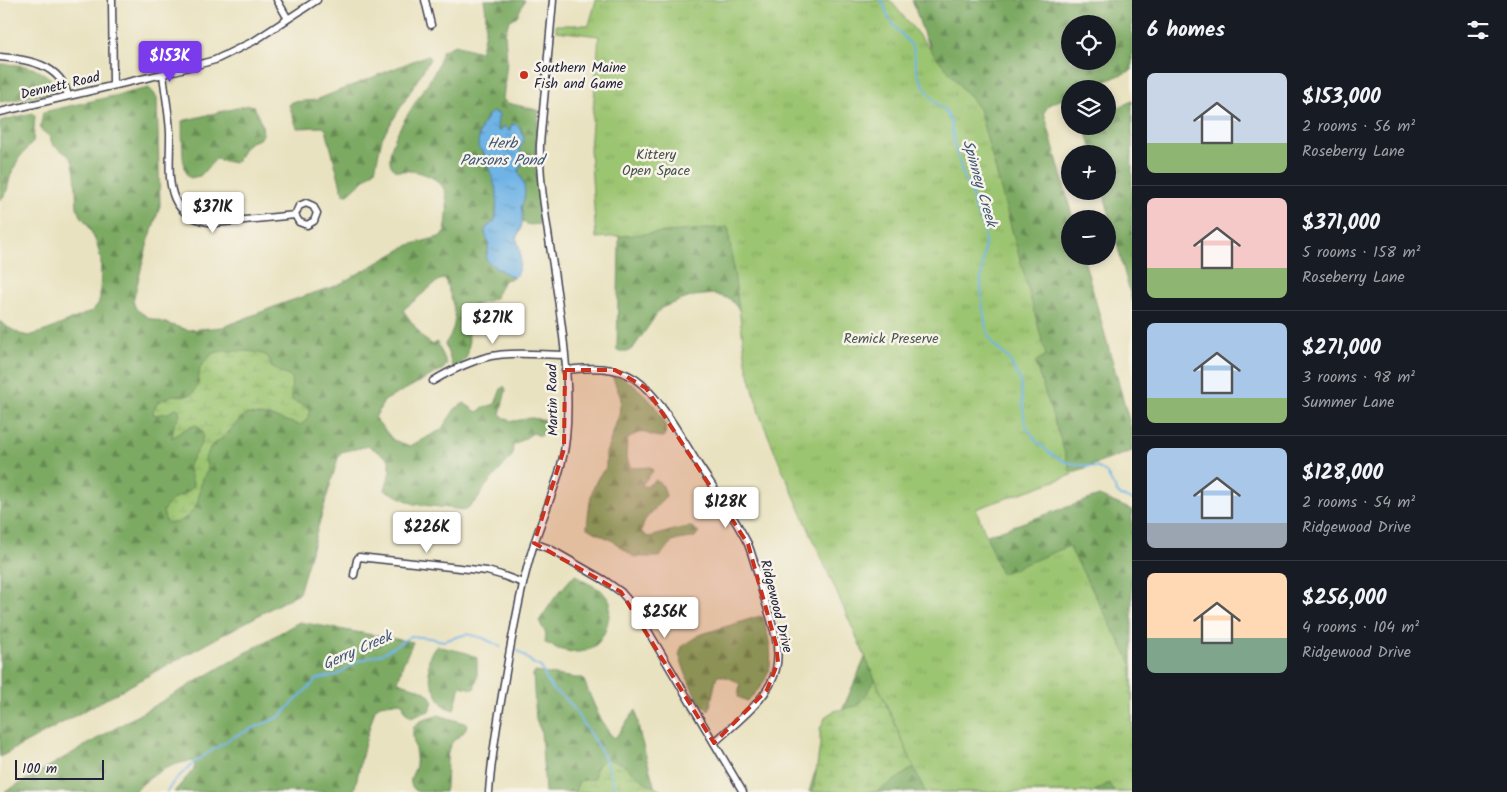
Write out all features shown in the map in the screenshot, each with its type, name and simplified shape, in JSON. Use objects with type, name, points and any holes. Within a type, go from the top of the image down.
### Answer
[{"type":"street","points":[[112,0],[113,85]]},
{"type":"street","points":[[277,0],[288,19]]},
{"type":"street","name":"Dennett Road","points":[[0,112],[163,74],[221,57],[254,41],[317,0]]},
{"type":"street","points":[[425,0],[431,25]]},
{"type":"street","name":"Martin Road","points":[[489,792],[496,727],[510,643],[523,583],[534,543],[560,469],[564,449],[567,403],[564,356],[560,311],[542,196],[540,166],[540,144],[553,0]]},
{"type":"street","points":[[0,57],[28,60],[45,66],[63,84],[68,96]]},
{"type":"street","points":[[163,74],[170,133],[170,182],[175,199],[182,210],[203,221],[215,223],[295,215]]},
{"type":"street","points":[[433,381],[487,357],[505,355],[564,356]]},
{"type":"street","name":"Ridgewood Drive","points":[[565,370],[596,368],[615,370],[627,374],[646,388],[660,405],[748,544],[776,644],[778,662],[772,682],[762,696],[714,743]]},
{"type":"street","points":[[534,543],[550,549],[622,592],[634,607],[743,792]]},
{"type":"street","points":[[354,575],[359,557],[488,572],[523,583]]},
{"type":"highlighted area","points":[[565,370],[615,370],[646,388],[748,544],[776,644],[778,662],[767,690],[714,743],[621,592],[534,543],[564,449]]},
{"type":"green space","points":[[484,0],[525,0],[517,16],[509,21],[505,33],[507,61],[503,100],[539,111],[536,135],[536,180],[540,212],[539,224],[526,224],[521,219],[523,217],[521,207],[525,193],[518,171],[523,155],[518,148],[524,136],[520,127],[512,124],[509,131],[505,126],[499,132],[497,113],[492,112],[478,134],[481,149],[488,162],[497,192],[496,217],[494,222],[488,226],[489,244],[486,255],[493,266],[514,278],[504,280],[495,298],[466,309],[469,334],[468,354],[461,364],[453,368],[445,344],[455,320],[453,305],[445,279],[439,280],[403,310],[423,338],[433,345],[437,342],[447,364],[443,369],[384,401],[375,418],[393,440],[410,446],[441,430],[455,409],[464,403],[477,412],[495,404],[504,386],[506,390],[500,414],[512,421],[531,418],[544,420],[546,431],[540,436],[533,433],[513,446],[512,456],[485,487],[478,499],[465,510],[414,504],[385,490],[390,471],[389,459],[369,446],[341,452],[299,593],[0,757],[0,321],[20,334],[29,336],[92,311],[100,298],[101,260],[97,244],[77,207],[75,173],[72,160],[53,145],[49,136],[40,129],[43,112],[149,88],[157,97],[160,206],[147,246],[133,301],[136,309],[149,318],[188,330],[223,327],[284,303],[338,285],[409,245],[439,237],[445,232],[447,206],[443,186],[425,174],[395,170],[390,163],[391,149],[401,125],[433,75],[442,51],[455,45],[480,52],[486,13]]},
{"type":"green space","name":"Remick Preserve","points":[[596,0],[890,0],[979,109],[1046,355],[1035,362],[1072,475],[976,509],[1001,574],[1069,546],[1132,665],[1132,792],[1114,792],[1109,783],[1093,792],[925,792],[759,413],[746,362],[728,227],[596,238],[590,149],[599,36],[556,31],[556,25],[589,25]]},
{"type":"green space","name":"Kittery Open Space","points":[[912,0],[1132,0],[1132,70],[1108,80],[1061,80],[1061,100],[1050,104],[1044,112],[1061,175],[1061,200],[1068,200],[1071,210],[1061,210],[1061,265],[1086,265],[1132,431],[1132,451],[839,557],[741,312],[730,299],[714,294],[694,296],[661,308],[634,347],[629,351],[617,351],[621,138],[949,83],[925,38]]},
{"type":"green space","points":[[428,55],[430,59],[382,138],[375,170],[348,194],[343,194],[326,130],[323,127],[297,128],[289,105],[292,102],[316,100]]},
{"type":"green space","points":[[0,64],[24,66],[42,73],[56,83],[54,93],[0,102]]},
{"type":"green space","points":[[1132,101],[1132,301],[1116,240],[1116,210],[1108,210],[1105,200],[1116,200],[1116,145],[1091,145],[1088,135],[1116,135],[1116,108]]},
{"type":"green space","points":[[249,105],[254,106],[262,125],[263,135],[249,143],[234,163],[216,159],[200,176],[190,178],[183,159],[182,121]]},
{"type":"green space","points":[[33,113],[35,115],[33,142],[19,158],[11,174],[6,194],[0,200],[0,121]]},
{"type":"green space","points":[[224,351],[252,352],[267,356],[271,367],[292,378],[291,395],[293,401],[310,408],[309,416],[300,425],[269,416],[247,414],[240,419],[225,436],[212,445],[205,458],[208,470],[202,480],[197,504],[194,509],[181,521],[176,523],[166,522],[163,511],[165,508],[172,500],[191,489],[192,480],[189,466],[200,445],[203,434],[196,425],[185,429],[172,438],[174,425],[180,415],[179,410],[176,408],[168,413],[154,415],[153,410],[158,402],[173,395],[187,396],[193,393],[198,386],[200,367],[213,353]]},
{"type":"green space","points":[[612,376],[623,378],[646,396],[660,414],[666,431],[663,437],[642,432],[627,440],[626,457],[631,468],[651,467],[653,471],[641,486],[647,486],[656,480],[663,486],[666,496],[645,520],[641,532],[648,537],[692,527],[699,532],[694,538],[673,542],[660,557],[634,557],[613,541],[587,528],[593,488],[606,468],[606,453],[619,415],[621,398]]},
{"type":"green space","points":[[1099,496],[1132,510],[1132,792],[809,792],[814,775],[868,651],[850,583]]},
{"type":"green space","points":[[575,574],[601,590],[610,601],[610,610],[606,628],[598,642],[592,648],[575,652],[555,648],[545,643],[546,634],[539,621],[556,596]]},
{"type":"green space","points":[[760,616],[763,617],[771,652],[768,672],[764,682],[747,701],[738,697],[740,685],[738,683],[717,675],[709,711],[703,706],[691,686],[679,655],[682,646],[699,635]]},
{"type":"green space","points":[[299,622],[413,642],[403,664],[398,682],[423,691],[431,697],[433,702],[429,711],[411,717],[405,712],[403,704],[400,702],[380,705],[375,709],[354,792],[174,792],[194,769],[195,764],[192,761],[175,764],[160,771],[134,792],[5,792]]},
{"type":"green space","points":[[437,646],[467,653],[477,658],[477,678],[474,689],[460,686],[454,710],[445,707],[432,685],[428,668],[429,659]]},
{"type":"green space","points":[[535,672],[583,678],[601,720],[615,738],[636,710],[640,735],[656,792],[545,792],[541,731],[536,720],[533,674]]},
{"type":"green space","points":[[879,672],[955,740],[877,792],[813,792],[820,745],[820,729],[826,716],[834,711],[857,706],[870,689]]},
{"type":"green space","points":[[439,715],[467,724],[466,729],[453,741],[449,748],[445,792],[418,792],[411,785],[411,777],[416,761],[413,730],[419,722]]},
{"type":"green space","points":[[605,759],[621,763],[648,784],[664,792],[575,792],[579,781],[594,779],[596,768]]},
{"type":"water","name":"Herb Parsons Pond","points":[[492,112],[499,114],[497,125],[499,132],[505,126],[509,131],[512,124],[518,125],[524,138],[522,146],[518,148],[524,160],[518,171],[525,193],[521,207],[522,223],[516,238],[520,264],[514,278],[493,266],[486,259],[489,244],[485,233],[486,228],[494,222],[496,217],[497,192],[484,153],[478,148],[478,143],[483,123]]},
{"type":"waterway","name":"Spinney Creek","points":[[880,0],[884,4],[888,17],[895,27],[913,47],[917,71],[924,86],[935,102],[945,110],[951,122],[954,144],[963,175],[972,195],[976,212],[984,227],[985,242],[981,279],[982,303],[987,332],[992,343],[1009,359],[1020,380],[1025,424],[1036,441],[1051,454],[1066,462],[1098,468],[1106,472],[1117,492],[1121,496],[1132,500]]},
{"type":"waterway","name":"Gerry Creek","points":[[167,792],[174,781],[196,761],[233,737],[279,717],[317,679],[337,675],[358,661],[384,653],[411,636],[443,641],[467,634],[483,638],[501,647]]},
{"type":"waterway","name":"Gerry Creek","points":[[517,650],[534,664],[541,667],[554,691],[565,698],[572,706],[603,754],[612,778],[614,792]]},
{"type":"place","name":"Southern Maine Fish and Game","points":[[524,75]]}]
